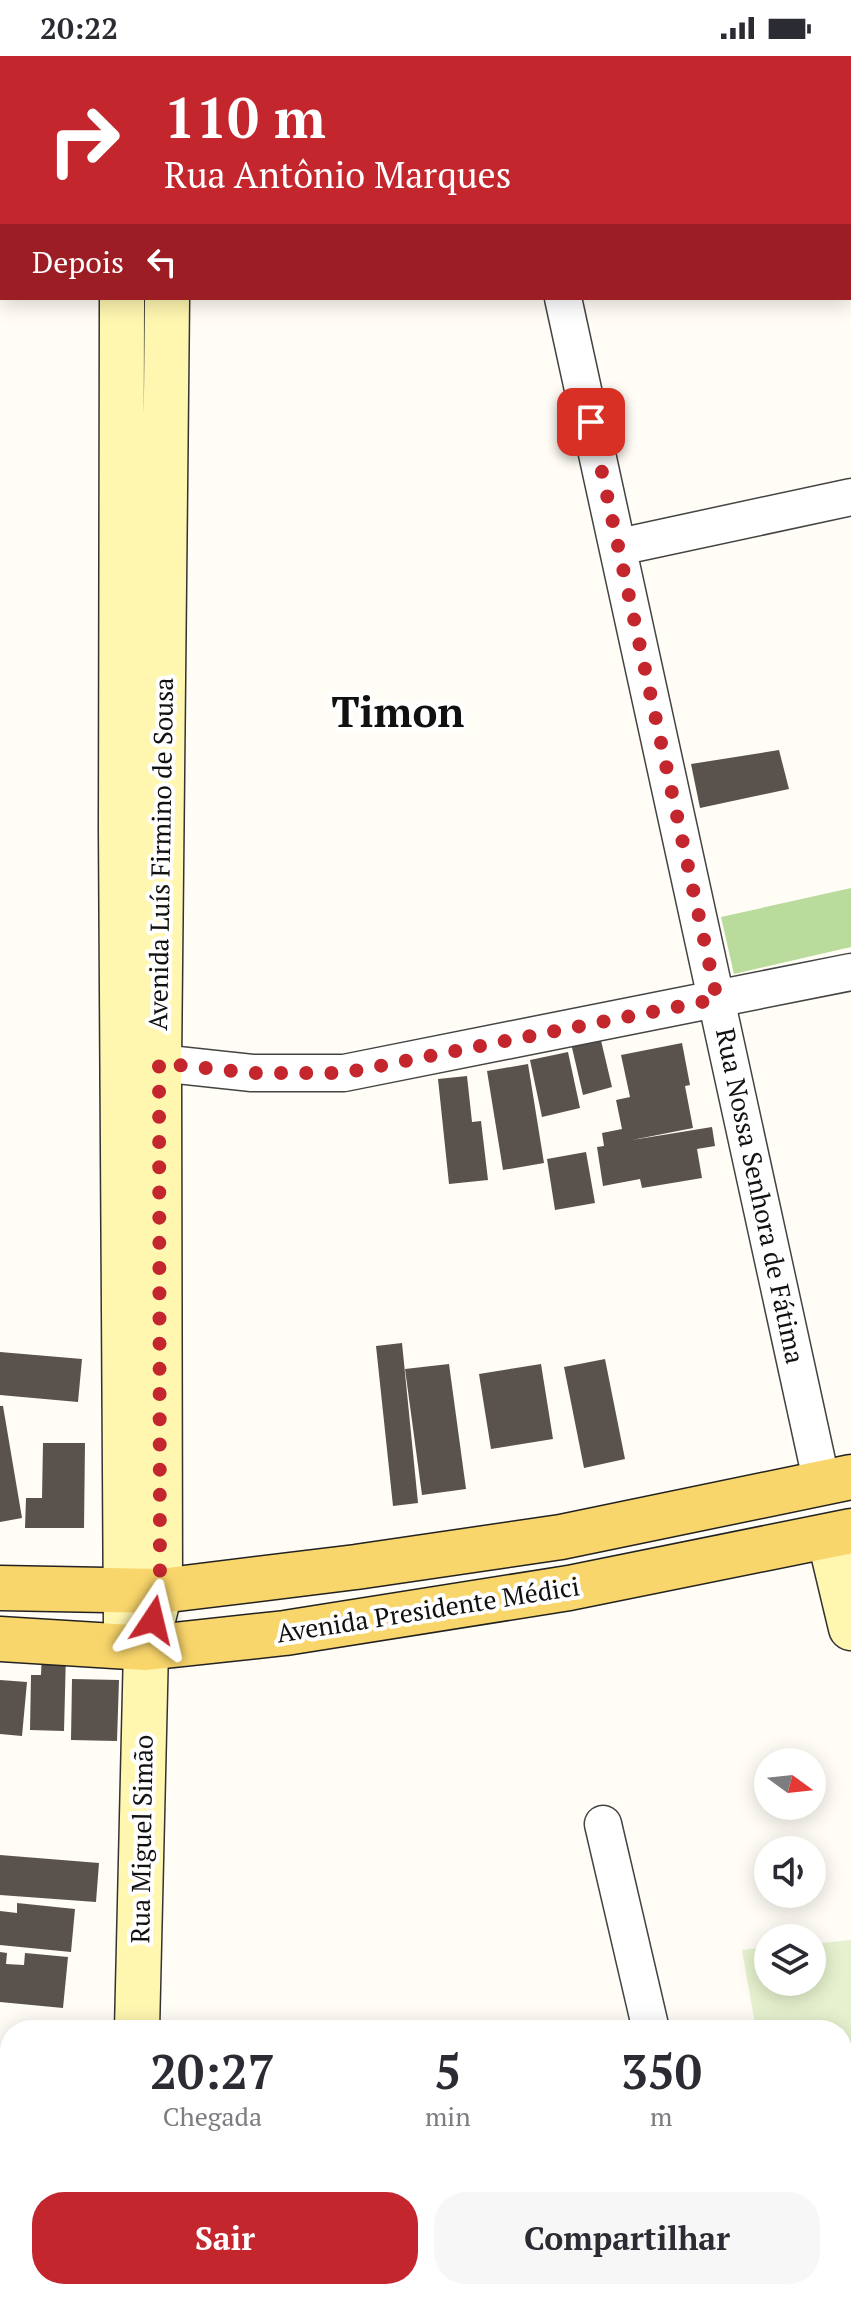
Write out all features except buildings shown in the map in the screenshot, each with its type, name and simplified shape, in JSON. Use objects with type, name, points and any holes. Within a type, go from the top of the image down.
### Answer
[{"type":"main road","name":"Avenida Luís Firmino de Sousa","points":[[122,300],[122,494],[159,1063],[143,1591],[136,1647]]},
{"type":"main road","name":"Avenida Luís Firmino de Sousa","points":[[143,1591],[142,831],[165,492],[167,300]]},
{"type":"main road","points":[[122,494],[165,492]]},
{"type":"main road","name":"Avenida Presidente Médici","points":[[0,1588],[143,1591],[356,1567],[561,1537],[836,1481]]},
{"type":"main road","points":[[840,1533],[851,1628]]},
{"type":"main road","name":"Avenida Presidente Médici","points":[[0,1639],[136,1647],[285,1633],[569,1588],[840,1533]]},
{"type":"main road","points":[[561,1537],[569,1588]]},
{"type":"main road","name":"Rua Miguel Simão","points":[[136,1647],[137,2020]]},
{"type":"street","name":"Rua Nossa Senhora de Fátima","points":[[563,300],[717,999],[836,1481]]},
{"type":"street","points":[[619,547],[851,497]]},
{"type":"street","points":[[159,1063],[252,1073],[344,1073],[851,972]]},
{"type":"street","points":[[603,1824],[649,2020]]},
{"type":"green space","points":[[851,888],[851,947],[734,974],[721,917]]},
{"type":"green space","points":[[851,1940],[851,2020],[754,2020],[742,1950],[754,1949],[754,1996],[826,1996],[826,1943]]},
{"type":"district","name":"Timon","points":[[398,712]]},
{"type":"route","points":[[153,1620],[160,1591],[159,1063],[252,1073],[344,1073],[717,999],[591,422]]}]
